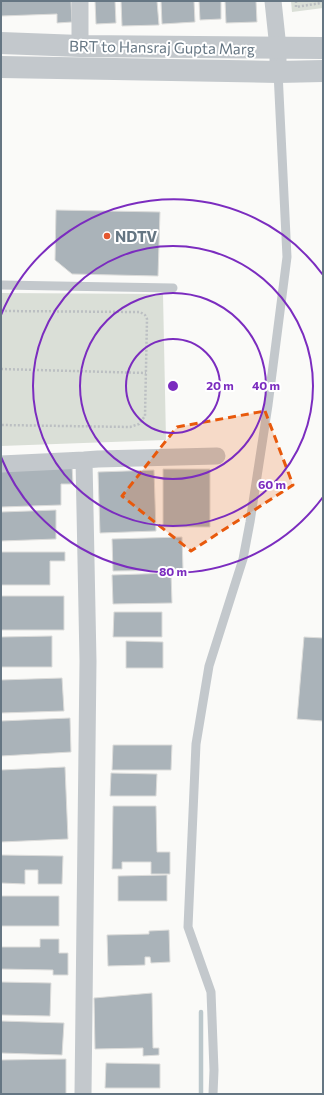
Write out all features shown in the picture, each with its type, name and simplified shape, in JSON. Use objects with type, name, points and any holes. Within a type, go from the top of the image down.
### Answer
[{"type":"street","points":[[80,1],[80,46]]},
{"type":"street","points":[[273,1],[278,48],[278,72]]},
{"type":"street","name":"BRT to Hansraj Gupta Marg","points":[[1,43],[80,46],[323,48]]},
{"type":"street","name":"BRT to Hansraj Gupta Marg","points":[[5,69],[278,72],[323,71]]},
{"type":"street","points":[[1,464],[98,459],[217,456]]},
{"type":"street","points":[[83,1094],[88,661],[84,460]]},
{"type":"lane","points":[[213,1094],[214,1070],[211,992],[188,927],[196,744],[209,666],[243,559],[250,522],[268,405],[287,257],[278,72]]},
{"type":"lane","points":[[1,285],[174,288]]},
{"type":"path","points":[[296,1],[296,7],[321,3],[321,1]]},
{"type":"path","points":[[1,311],[140,312],[145,314],[147,319],[144,416],[139,424],[130,427],[1,425]]},
{"type":"path","points":[[1,369],[146,373]]},
{"type":"highlighted area","points":[[265,411],[293,485],[191,551],[122,496],[177,427]]},
{"type":"shaded area","points":[[291,1],[323,1],[323,8],[292,12]]},
{"type":"shaded area","points":[[1,293],[163,294],[166,440],[1,446]]},
{"type":"building","points":[[1,1],[71,1],[72,22],[57,23],[57,14],[1,16]]},
{"type":"building","points":[[95,1],[115,1],[116,23],[96,24]]},
{"type":"building","points":[[121,1],[157,1],[159,25],[122,26]]},
{"type":"building","points":[[161,1],[194,1],[195,22],[162,24]]},
{"type":"building","points":[[199,1],[221,1],[221,19],[200,20]]},
{"type":"building","points":[[225,1],[256,1],[257,22],[226,23]]},
{"type":"building","name":"NDTV","points":[[56,210],[160,212],[158,276],[72,274],[55,260]]},
{"type":"building","points":[[72,465],[73,484],[61,484],[61,505],[1,507],[1,467]]},
{"type":"building","points":[[163,469],[210,469],[210,527],[163,527]]},
{"type":"building","points":[[154,470],[156,531],[100,533],[98,472]]},
{"type":"building","points":[[56,510],[56,539],[1,541],[1,512]]},
{"type":"building","points":[[182,537],[183,570],[113,571],[112,539]]},
{"type":"building","points":[[1,552],[65,552],[65,561],[50,561],[50,585],[1,585]]},
{"type":"building","points":[[171,573],[172,603],[113,604],[112,575]]},
{"type":"building","points":[[1,596],[64,596],[64,630],[1,630]]},
{"type":"building","points":[[114,612],[162,612],[162,637],[113,637]]},
{"type":"building","points":[[52,636],[52,667],[1,667],[1,637]]},
{"type":"building","points":[[304,637],[323,638],[323,721],[297,719]]},
{"type":"building","points":[[126,641],[163,642],[163,668],[126,668]]},
{"type":"building","points":[[62,678],[64,711],[1,713],[1,680]]},
{"type":"building","points":[[70,718],[71,752],[1,756],[1,721]]},
{"type":"building","points":[[113,745],[172,745],[171,770],[112,770]]},
{"type":"building","points":[[65,767],[68,839],[1,842],[1,770]]},
{"type":"building","points":[[111,773],[157,774],[156,796],[110,796]]},
{"type":"building","points":[[113,806],[156,806],[157,852],[170,852],[170,874],[151,874],[151,862],[122,862],[122,869],[112,869]]},
{"type":"building","points":[[1,855],[63,856],[62,884],[38,884],[38,870],[25,870],[25,884],[1,883]]},
{"type":"building","points":[[167,875],[167,901],[118,901],[118,876]]},
{"type":"building","points":[[1,896],[59,896],[59,926],[1,926]]},
{"type":"building","points":[[169,930],[170,962],[151,963],[150,957],[145,957],[145,965],[108,966],[107,935],[149,934],[149,931]]},
{"type":"building","points":[[40,939],[59,939],[59,953],[68,953],[68,975],[53,975],[53,970],[1,969],[1,947],[40,947]]},
{"type":"building","points":[[1,982],[51,983],[50,1016],[1,1015]]},
{"type":"building","points":[[152,993],[153,1048],[159,1048],[159,1055],[143,1056],[143,1048],[95,1049],[94,998]]},
{"type":"building","points":[[1,1021],[64,1023],[62,1055],[1,1053]]},
{"type":"building","points":[[66,1059],[66,1094],[1,1094],[1,1060]]},
{"type":"building","points":[[106,1063],[160,1064],[160,1088],[105,1088]]},
{"type":"waterway","points":[[201,1012],[201,1094]]},
{"type":"place","name":"NDTV","points":[[107,236]]}]
